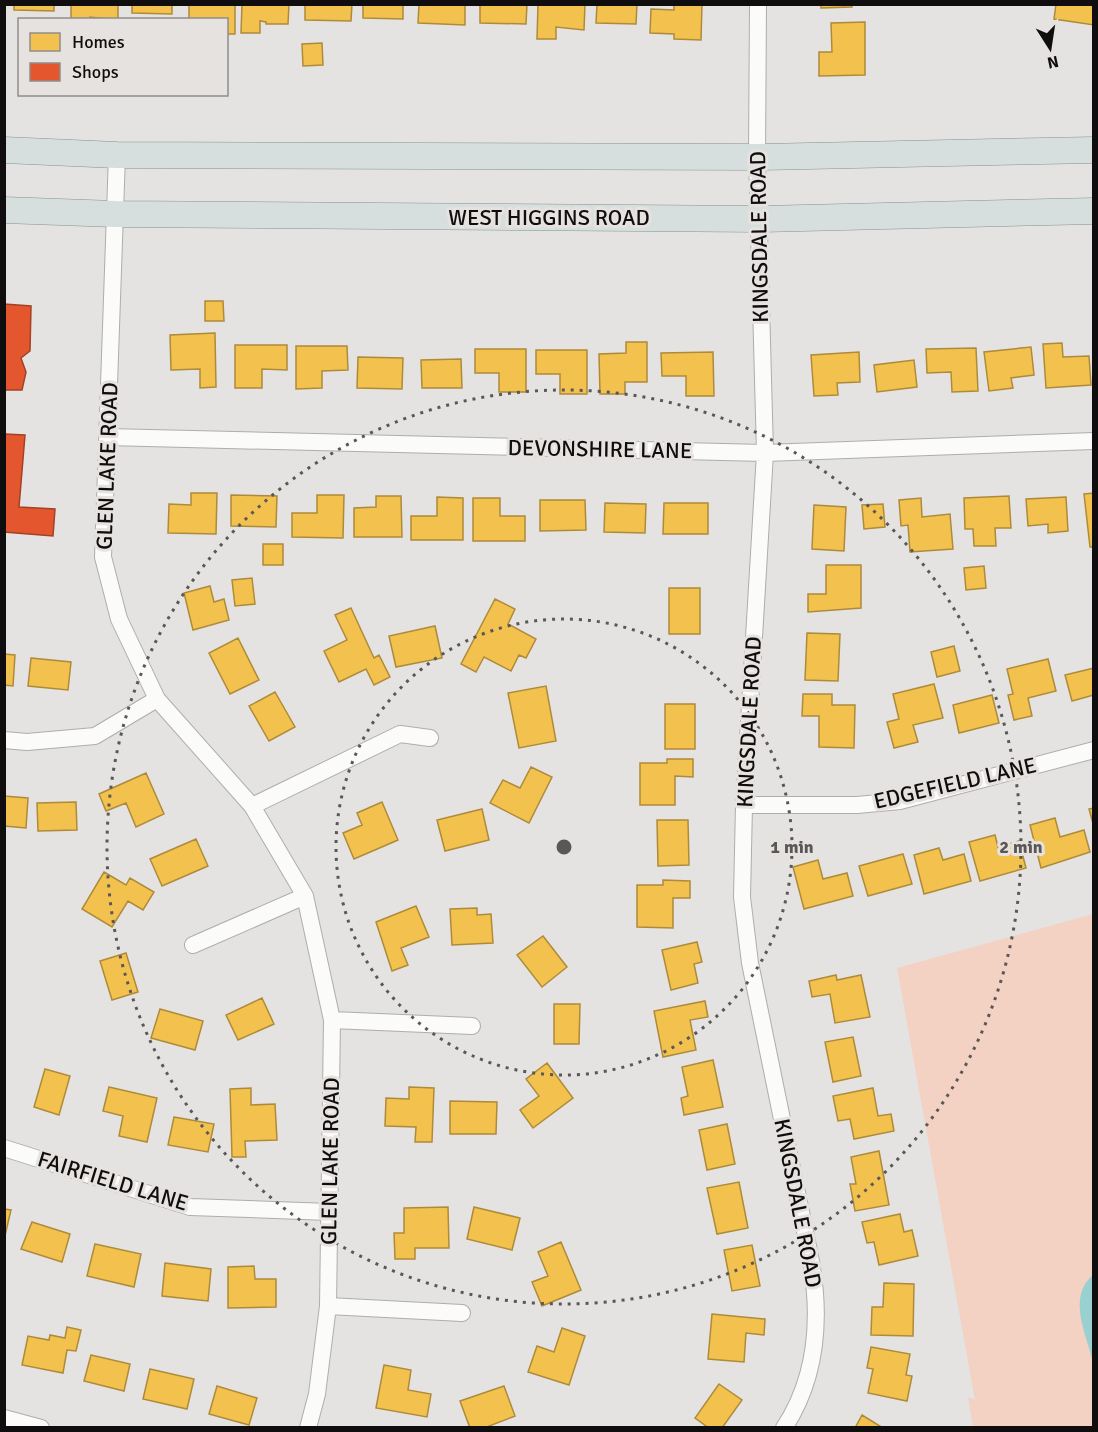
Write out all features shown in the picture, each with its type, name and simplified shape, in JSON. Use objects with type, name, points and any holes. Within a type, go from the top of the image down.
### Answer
[{"type":"main road","points":[[4,150],[117,154],[757,157],[1094,150]]},
{"type":"main road","name":"WEST HIGGINS ROAD","points":[[4,210],[115,214],[759,219],[1094,211]]},
{"type":"street","name":"KINGSDALE ROAD","points":[[758,4],[757,157],[765,453],[744,805],[742,897],[750,963],[810,1256],[816,1301],[815,1343],[810,1364],[803,1389],[784,1428]]},
{"type":"street","name":"GLEN LAKE ROAD","points":[[117,154],[103,557],[119,619],[158,699],[252,806],[305,896],[332,1020],[328,1306],[317,1394],[308,1428]]},
{"type":"street","name":"DEVONSHIRE LANE","points":[[107,437],[765,453],[1094,441]]},
{"type":"street","points":[[4,740],[27,742],[95,736],[158,699]]},
{"type":"street","points":[[252,806],[400,734],[430,738]]},
{"type":"street","name":"EDGEFIELD LANE","points":[[744,805],[857,805],[900,801],[1094,750]]},
{"type":"street","points":[[193,945],[305,896]]},
{"type":"street","points":[[332,1020],[472,1026]]},
{"type":"street","name":"FAIRFIELD LANE","points":[[4,1148],[190,1207],[330,1212]]},
{"type":"street","points":[[328,1306],[462,1313]]},
{"type":"street","points":[[4,1418],[41,1428]]},
{"type":"shaded area","points":[[1093,914],[1093,1427],[973,1427],[968,1397],[975,1400],[897,968]]},
{"type":"water","points":[[1093,1275],[1093,1362],[1083,1328],[1080,1305],[1085,1284]]},
{"type":"building: Homes","points":[[14,4],[54,4],[54,11],[14,10]]},
{"type":"building: Homes","points":[[71,4],[118,4],[118,18],[71,18]]},
{"type":"building: Homes","points":[[132,4],[172,4],[172,14],[132,13]]},
{"type":"building: Homes","points":[[189,4],[235,4],[235,34],[228,34],[228,18],[189,18]]},
{"type":"building: Homes","points":[[242,4],[289,4],[288,24],[266,24],[260,21],[260,33],[241,33]]},
{"type":"building: Homes","points":[[305,4],[352,4],[351,21],[305,20]]},
{"type":"building: Homes","points":[[363,4],[403,4],[403,19],[363,18]]},
{"type":"building: Homes","points":[[419,4],[465,4],[465,25],[418,23]]},
{"type":"building: Homes","points":[[480,4],[527,4],[526,24],[480,23]]},
{"type":"building: Homes","points":[[538,4],[585,4],[584,30],[556,27],[556,39],[537,39]]},
{"type":"building: Homes","points":[[597,4],[637,4],[636,24],[596,23]]},
{"type":"building: Homes","points":[[674,4],[702,4],[701,40],[674,39],[674,34],[650,33],[651,9],[674,10]]},
{"type":"building: Homes","points":[[821,4],[852,4],[852,7],[821,8]]},
{"type":"building: Homes","points":[[1056,4],[1094,4],[1094,25],[1054,19]]},
{"type":"building: Homes","points":[[865,22],[865,75],[819,76],[819,52],[832,52],[831,23]]},
{"type":"building: Homes","points":[[322,43],[323,65],[303,66],[302,44]]},
{"type":"building: Homes","points":[[205,301],[223,301],[224,321],[205,321]]},
{"type":"building: Homes","points":[[215,333],[216,387],[200,388],[200,369],[171,370],[170,335]]},
{"type":"building: Homes","points":[[626,342],[647,342],[647,382],[625,382],[625,394],[600,394],[599,354],[626,353]]},
{"type":"building: Homes","points":[[1062,343],[1063,357],[1089,356],[1091,385],[1046,388],[1043,344]]},
{"type":"building: Homes","points":[[235,345],[287,345],[287,370],[262,369],[262,388],[235,388]]},
{"type":"building: Homes","points":[[296,346],[347,346],[348,370],[322,371],[322,388],[296,389]]},
{"type":"building: Homes","points":[[1031,347],[1034,375],[1011,378],[1013,388],[989,391],[984,352]]},
{"type":"building: Homes","points":[[976,348],[978,391],[952,392],[951,372],[927,373],[926,349]]},
{"type":"building: Homes","points":[[475,349],[526,349],[526,392],[499,392],[499,373],[475,373]]},
{"type":"building: Homes","points":[[536,350],[587,350],[587,394],[560,394],[560,374],[536,374]]},
{"type":"building: Homes","points":[[713,352],[714,396],[686,396],[686,376],[662,376],[661,353]]},
{"type":"building: Homes","points":[[859,352],[860,382],[837,383],[838,395],[814,396],[811,355]]},
{"type":"building: Homes","points":[[358,357],[403,358],[402,389],[357,388]]},
{"type":"building: Homes","points":[[461,359],[462,388],[422,388],[421,360]]},
{"type":"building: Homes","points":[[914,360],[917,387],[877,392],[874,365]]},
{"type":"building: Homes","points":[[191,493],[217,493],[216,534],[168,533],[169,504],[191,505]]},
{"type":"building: Homes","points":[[1094,493],[1094,547],[1090,547],[1084,494]]},
{"type":"building: Homes","points":[[231,495],[277,496],[276,527],[231,526]]},
{"type":"building: Homes","points":[[317,495],[344,495],[343,538],[292,537],[292,513],[317,513]]},
{"type":"building: Homes","points":[[376,496],[401,496],[402,537],[354,537],[354,508],[376,507]]},
{"type":"building: Homes","points":[[1009,496],[1011,528],[995,528],[996,546],[974,546],[973,529],[965,529],[964,498]]},
{"type":"building: Homes","points":[[437,497],[463,498],[463,540],[411,540],[411,516],[437,516]]},
{"type":"building: Homes","points":[[1066,497],[1068,531],[1048,533],[1048,524],[1028,526],[1026,499]]},
{"type":"building: Homes","points":[[473,498],[500,498],[500,516],[525,516],[525,541],[473,541]]},
{"type":"building: Homes","points":[[921,498],[922,517],[950,514],[953,549],[910,552],[908,525],[901,526],[899,500]]},
{"type":"building: Homes","points":[[540,500],[585,500],[586,530],[540,531]]},
{"type":"building: Homes","points":[[605,503],[646,504],[645,533],[604,532]]},
{"type":"building: Homes","points":[[664,503],[708,503],[708,534],[663,534]]},
{"type":"building: Homes","points":[[883,504],[885,527],[864,529],[862,505]]},
{"type":"building: Homes","points":[[814,505],[846,507],[844,551],[812,549]]},
{"type":"building: Homes","points":[[263,544],[283,544],[283,565],[263,565]]},
{"type":"building: Homes","points":[[826,565],[861,565],[861,608],[808,612],[808,594],[826,594]]},
{"type":"building: Homes","points":[[984,566],[986,588],[966,590],[964,568]]},
{"type":"building: Homes","points":[[252,578],[255,604],[235,606],[232,580]]},
{"type":"building: Homes","points":[[210,586],[214,602],[224,599],[229,620],[193,630],[184,593]]},
{"type":"building: Homes","points":[[669,588],[700,588],[700,634],[669,634]]},
{"type":"building: Homes","points":[[495,599],[515,609],[508,624],[536,639],[526,658],[519,655],[511,671],[484,657],[476,672],[461,664]]},
{"type":"building: Homes","points":[[351,608],[374,658],[379,655],[390,677],[374,685],[366,669],[339,682],[324,651],[347,640],[335,615]]},
{"type":"building: Homes","points":[[435,626],[442,658],[396,667],[389,636]]},
{"type":"building: Homes","points":[[807,633],[840,634],[838,681],[805,680]]},
{"type":"building: Homes","points":[[238,638],[259,680],[230,694],[209,653]]},
{"type":"building: Homes","points":[[954,646],[960,671],[937,677],[931,652]]},
{"type":"building: Homes","points":[[4,654],[15,655],[13,686],[4,685]]},
{"type":"building: Homes","points":[[31,658],[71,662],[68,690],[28,686]]},
{"type":"building: Homes","points":[[1048,659],[1056,691],[1028,698],[1032,716],[1014,720],[1008,695],[1013,694],[1007,669]]},
{"type":"building: Homes","points":[[1094,668],[1094,695],[1072,701],[1065,675]]},
{"type":"building: Homes","points":[[934,684],[943,718],[913,725],[918,742],[894,748],[887,722],[899,719],[893,694]]},
{"type":"building: Homes","points":[[546,686],[556,741],[519,748],[508,693]]},
{"type":"building: Homes","points":[[275,692],[295,727],[269,741],[249,706]]},
{"type":"building: Homes","points":[[803,694],[832,694],[832,705],[855,705],[854,748],[819,747],[819,716],[802,716]]},
{"type":"building: Homes","points":[[992,695],[999,723],[959,733],[953,705]]},
{"type":"building: Homes","points":[[665,704],[695,704],[695,749],[665,749]]},
{"type":"building: Homes","points":[[667,759],[693,759],[693,777],[675,776],[675,805],[640,805],[640,763],[667,763]]},
{"type":"building: Homes","points":[[531,767],[552,777],[529,823],[490,803],[503,780],[520,788]]},
{"type":"building: Homes","points":[[146,773],[164,814],[136,827],[126,803],[106,811],[99,794]]},
{"type":"building: Homes","points":[[4,796],[28,798],[26,828],[4,826]]},
{"type":"building: Homes","points":[[76,802],[77,830],[38,831],[37,803]]},
{"type":"building: Homes","points":[[382,802],[398,840],[354,859],[343,833],[362,825],[357,813]]},
{"type":"building: Homes","points":[[1094,808],[1094,827],[1089,809]]},
{"type":"building: Homes","points":[[482,809],[489,840],[445,851],[437,820]]},
{"type":"building: Homes","points":[[1055,818],[1060,837],[1084,830],[1090,852],[1041,868],[1030,825]]},
{"type":"building: Homes","points":[[657,820],[688,820],[689,865],[658,866]]},
{"type":"building: Homes","points":[[995,835],[998,847],[1019,841],[1026,868],[980,881],[969,842]]},
{"type":"building: Homes","points":[[196,839],[208,866],[162,886],[150,859]]},
{"type":"building: Homes","points":[[939,848],[943,860],[964,854],[971,881],[924,894],[914,855]]},
{"type":"building: Homes","points":[[903,854],[912,884],[868,896],[859,866]]},
{"type":"building: Homes","points":[[818,860],[823,879],[847,873],[853,896],[804,909],[793,867]]},
{"type":"building: Homes","points":[[104,872],[126,885],[130,878],[154,892],[143,910],[128,901],[112,927],[82,909]]},
{"type":"building: Homes","points":[[663,880],[690,881],[690,898],[673,898],[673,928],[637,927],[637,885],[663,885]]},
{"type":"building: Homes","points":[[416,906],[429,937],[401,948],[408,965],[392,971],[376,922]]},
{"type":"building: Homes","points":[[477,908],[477,915],[491,914],[493,943],[452,945],[450,909]]},
{"type":"building: Homes","points":[[543,936],[567,967],[542,987],[517,955]]},
{"type":"building: Homes","points":[[697,942],[702,962],[694,964],[698,983],[671,990],[662,950]]},
{"type":"building: Homes","points":[[126,953],[138,992],[112,1000],[100,961]]},
{"type":"building: Homes","points":[[836,975],[837,980],[861,975],[870,1017],[835,1023],[830,994],[812,997],[809,981]]},
{"type":"building: Homes","points":[[262,998],[274,1024],[238,1040],[226,1015]]},
{"type":"building: Homes","points":[[705,1001],[708,1017],[690,1020],[696,1050],[663,1057],[654,1011]]},
{"type":"building: Homes","points":[[554,1004],[580,1004],[579,1044],[554,1044]]},
{"type":"building: Homes","points":[[160,1009],[203,1021],[195,1050],[151,1038]]},
{"type":"building: Homes","points":[[853,1037],[861,1076],[833,1082],[825,1042]]},
{"type":"building: Homes","points":[[713,1060],[723,1107],[684,1115],[681,1098],[688,1096],[682,1067]]},
{"type":"building: Homes","points":[[547,1063],[573,1098],[533,1128],[520,1110],[539,1096],[526,1079]]},
{"type":"building: Homes","points":[[45,1069],[70,1076],[59,1115],[34,1107]]},
{"type":"building: Homes","points":[[109,1087],[157,1098],[147,1142],[119,1136],[123,1116],[103,1111]]},
{"type":"building: Homes","points":[[409,1087],[434,1088],[432,1142],[415,1142],[416,1127],[385,1126],[386,1098],[409,1099]]},
{"type":"building: Homes","points":[[251,1088],[251,1105],[275,1104],[277,1140],[245,1141],[246,1157],[232,1157],[230,1089]]},
{"type":"building: Homes","points":[[873,1088],[878,1116],[891,1114],[894,1131],[854,1139],[850,1119],[838,1121],[833,1096]]},
{"type":"building: Homes","points":[[450,1101],[497,1102],[496,1134],[450,1134]]},
{"type":"building: Homes","points":[[174,1117],[214,1124],[208,1152],[168,1145]]},
{"type":"building: Homes","points":[[727,1124],[735,1164],[707,1170],[699,1130]]},
{"type":"building: Homes","points":[[879,1151],[889,1205],[855,1211],[850,1184],[856,1184],[851,1157]]},
{"type":"building: Homes","points":[[739,1182],[748,1228],[717,1234],[707,1188]]},
{"type":"building: Homes","points":[[448,1207],[449,1248],[415,1248],[415,1259],[395,1259],[394,1233],[404,1233],[404,1208]]},
{"type":"building: Homes","points":[[474,1207],[520,1218],[512,1250],[467,1239]]},
{"type":"building: Homes","points":[[4,1209],[11,1210],[4,1240]]},
{"type":"building: Homes","points":[[900,1214],[904,1232],[912,1230],[918,1256],[879,1265],[874,1242],[867,1243],[862,1222]]},
{"type":"building: Homes","points":[[32,1222],[70,1234],[62,1262],[21,1249]]},
{"type":"building: Homes","points":[[561,1242],[581,1290],[542,1306],[532,1282],[548,1276],[538,1252]]},
{"type":"building: Homes","points":[[95,1244],[141,1254],[134,1287],[87,1276]]},
{"type":"building: Homes","points":[[752,1245],[760,1286],[732,1291],[724,1250]]},
{"type":"building: Homes","points":[[165,1263],[211,1269],[208,1301],[162,1296]]},
{"type":"building: Homes","points":[[254,1266],[255,1279],[276,1279],[276,1307],[228,1308],[228,1267]]},
{"type":"building: Homes","points":[[884,1283],[914,1284],[913,1336],[871,1335],[872,1307],[883,1307]]},
{"type":"building: Homes","points":[[712,1314],[765,1319],[764,1335],[746,1333],[744,1362],[708,1359]]},
{"type":"building: Homes","points":[[67,1327],[81,1330],[76,1351],[67,1350],[63,1373],[22,1365],[28,1336],[49,1340],[50,1335],[65,1338]]},
{"type":"building: Homes","points":[[562,1328],[585,1336],[569,1385],[528,1372],[537,1346],[554,1352]]},
{"type":"building: Homes","points":[[871,1347],[910,1354],[906,1375],[912,1376],[907,1401],[868,1393],[873,1369],[867,1368]]},
{"type":"building: Homes","points":[[91,1355],[130,1364],[124,1391],[84,1381]]},
{"type":"building: Homes","points":[[384,1365],[411,1370],[408,1390],[431,1394],[427,1417],[376,1408]]},
{"type":"building: Homes","points":[[150,1369],[194,1379],[187,1409],[143,1399]]},
{"type":"building: Homes","points":[[719,1384],[742,1400],[722,1428],[709,1428],[695,1418]]},
{"type":"building: Homes","points":[[217,1386],[257,1398],[249,1425],[209,1414]]},
{"type":"building: Homes","points":[[504,1386],[515,1416],[484,1428],[470,1428],[460,1401]]},
{"type":"building: Homes","points":[[862,1415],[883,1428],[855,1428]]},
{"type":"building: Shops","points":[[4,304],[31,306],[30,351],[21,358],[26,372],[22,390],[4,390]]},
{"type":"building: Shops","points":[[4,434],[25,435],[19,507],[55,509],[53,536],[4,532]]}]
